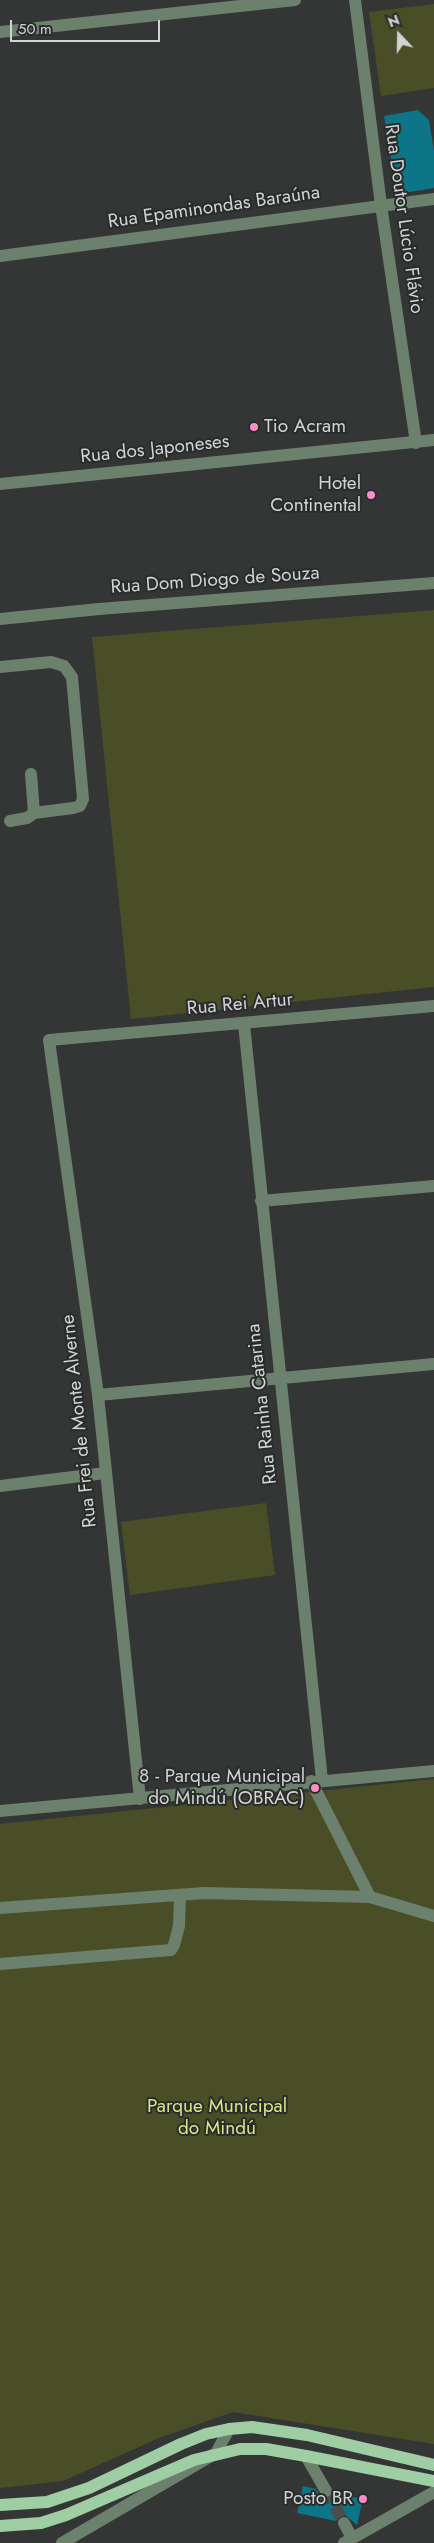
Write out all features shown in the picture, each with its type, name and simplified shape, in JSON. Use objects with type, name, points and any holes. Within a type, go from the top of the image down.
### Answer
[{"type":"main road","points":[[0,2505],[48,2502],[90,2488],[181,2444],[206,2434],[229,2428],[252,2427],[307,2434],[434,2465]]},
{"type":"main road","points":[[0,2526],[40,2523],[66,2515],[194,2460],[216,2453],[240,2449],[266,2449],[434,2481]]},
{"type":"street","points":[[0,32],[294,0]]},
{"type":"street","name":"Rua Doutor Lúcio Flávio","points":[[355,0],[381,205],[416,443]]},
{"type":"street","name":"Rua Epaminondas Baraúna","points":[[0,256],[434,199]]},
{"type":"street","name":"Rua dos Japoneses","points":[[0,484],[434,440]]},
{"type":"street","name":"Rua Dom Diogo de Souza","points":[[0,619],[99,609],[434,583]]},
{"type":"street","points":[[0,667],[50,662],[64,666],[72,677],[83,799],[80,806],[74,808],[34,813],[28,818],[10,821]]},
{"type":"street","points":[[31,774],[34,813]]},
{"type":"street","name":"Rua Rei Artur","points":[[49,1040],[434,1006]]},
{"type":"street","name":"Rua Rainha Catarina","points":[[244,1024],[316,1781]]},
{"type":"street","name":"Rua Frei de Monte Alverne","points":[[49,1040],[98,1395],[140,1799]]},
{"type":"street","points":[[261,1201],[434,1186]]},
{"type":"street","points":[[98,1395],[434,1364]]},
{"type":"street","points":[[0,1486],[105,1473]]},
{"type":"street","points":[[0,1811],[434,1771]]},
{"type":"street","points":[[316,1781],[370,1897]]},
{"type":"street","points":[[0,1908],[204,1893],[370,1897],[434,1916]]},
{"type":"street","points":[[0,1964],[171,1950],[174,1946],[179,1926],[180,1895]]},
{"type":"street","points":[[62,2543],[216,2453],[229,2428]]},
{"type":"street","points":[[306,2456],[326,2491]]},
{"type":"street","points":[[344,2523],[348,2541],[434,2492]]},
{"type":"green space","points":[[434,4],[434,88],[381,96],[369,12]]},
{"type":"green space","points":[[434,610],[434,987],[131,1019],[92,637]]},
{"type":"green space","points":[[266,1503],[275,1575],[130,1595],[121,1522]]},
{"type":"green space","name":"Parque Municipal do Mindú","points":[[434,1779],[434,2444],[233,2412],[159,2438],[63,2481],[0,2488],[0,1824]]},
{"type":"building","points":[[418,110],[429,120],[434,151],[434,188],[397,194],[384,116]]},
{"type":"building","points":[[303,2486],[316,2489],[319,2495],[325,2499],[330,2498],[334,2493],[363,2499],[357,2525],[345,2515],[340,2516],[336,2521],[297,2513]]},
{"type":"tunnel","points":[[326,2491],[344,2523]]},
{"type":"place","name":"Tio Acram","points":[[254,427]]},
{"type":"place","name":"Hotel Continental","points":[[371,495]]},
{"type":"place","name":"8 - Parque Municipal do Mindú (OBRAC)","points":[[315,1788]]},
{"type":"place","name":"Posto BR","points":[[363,2499]]}]
